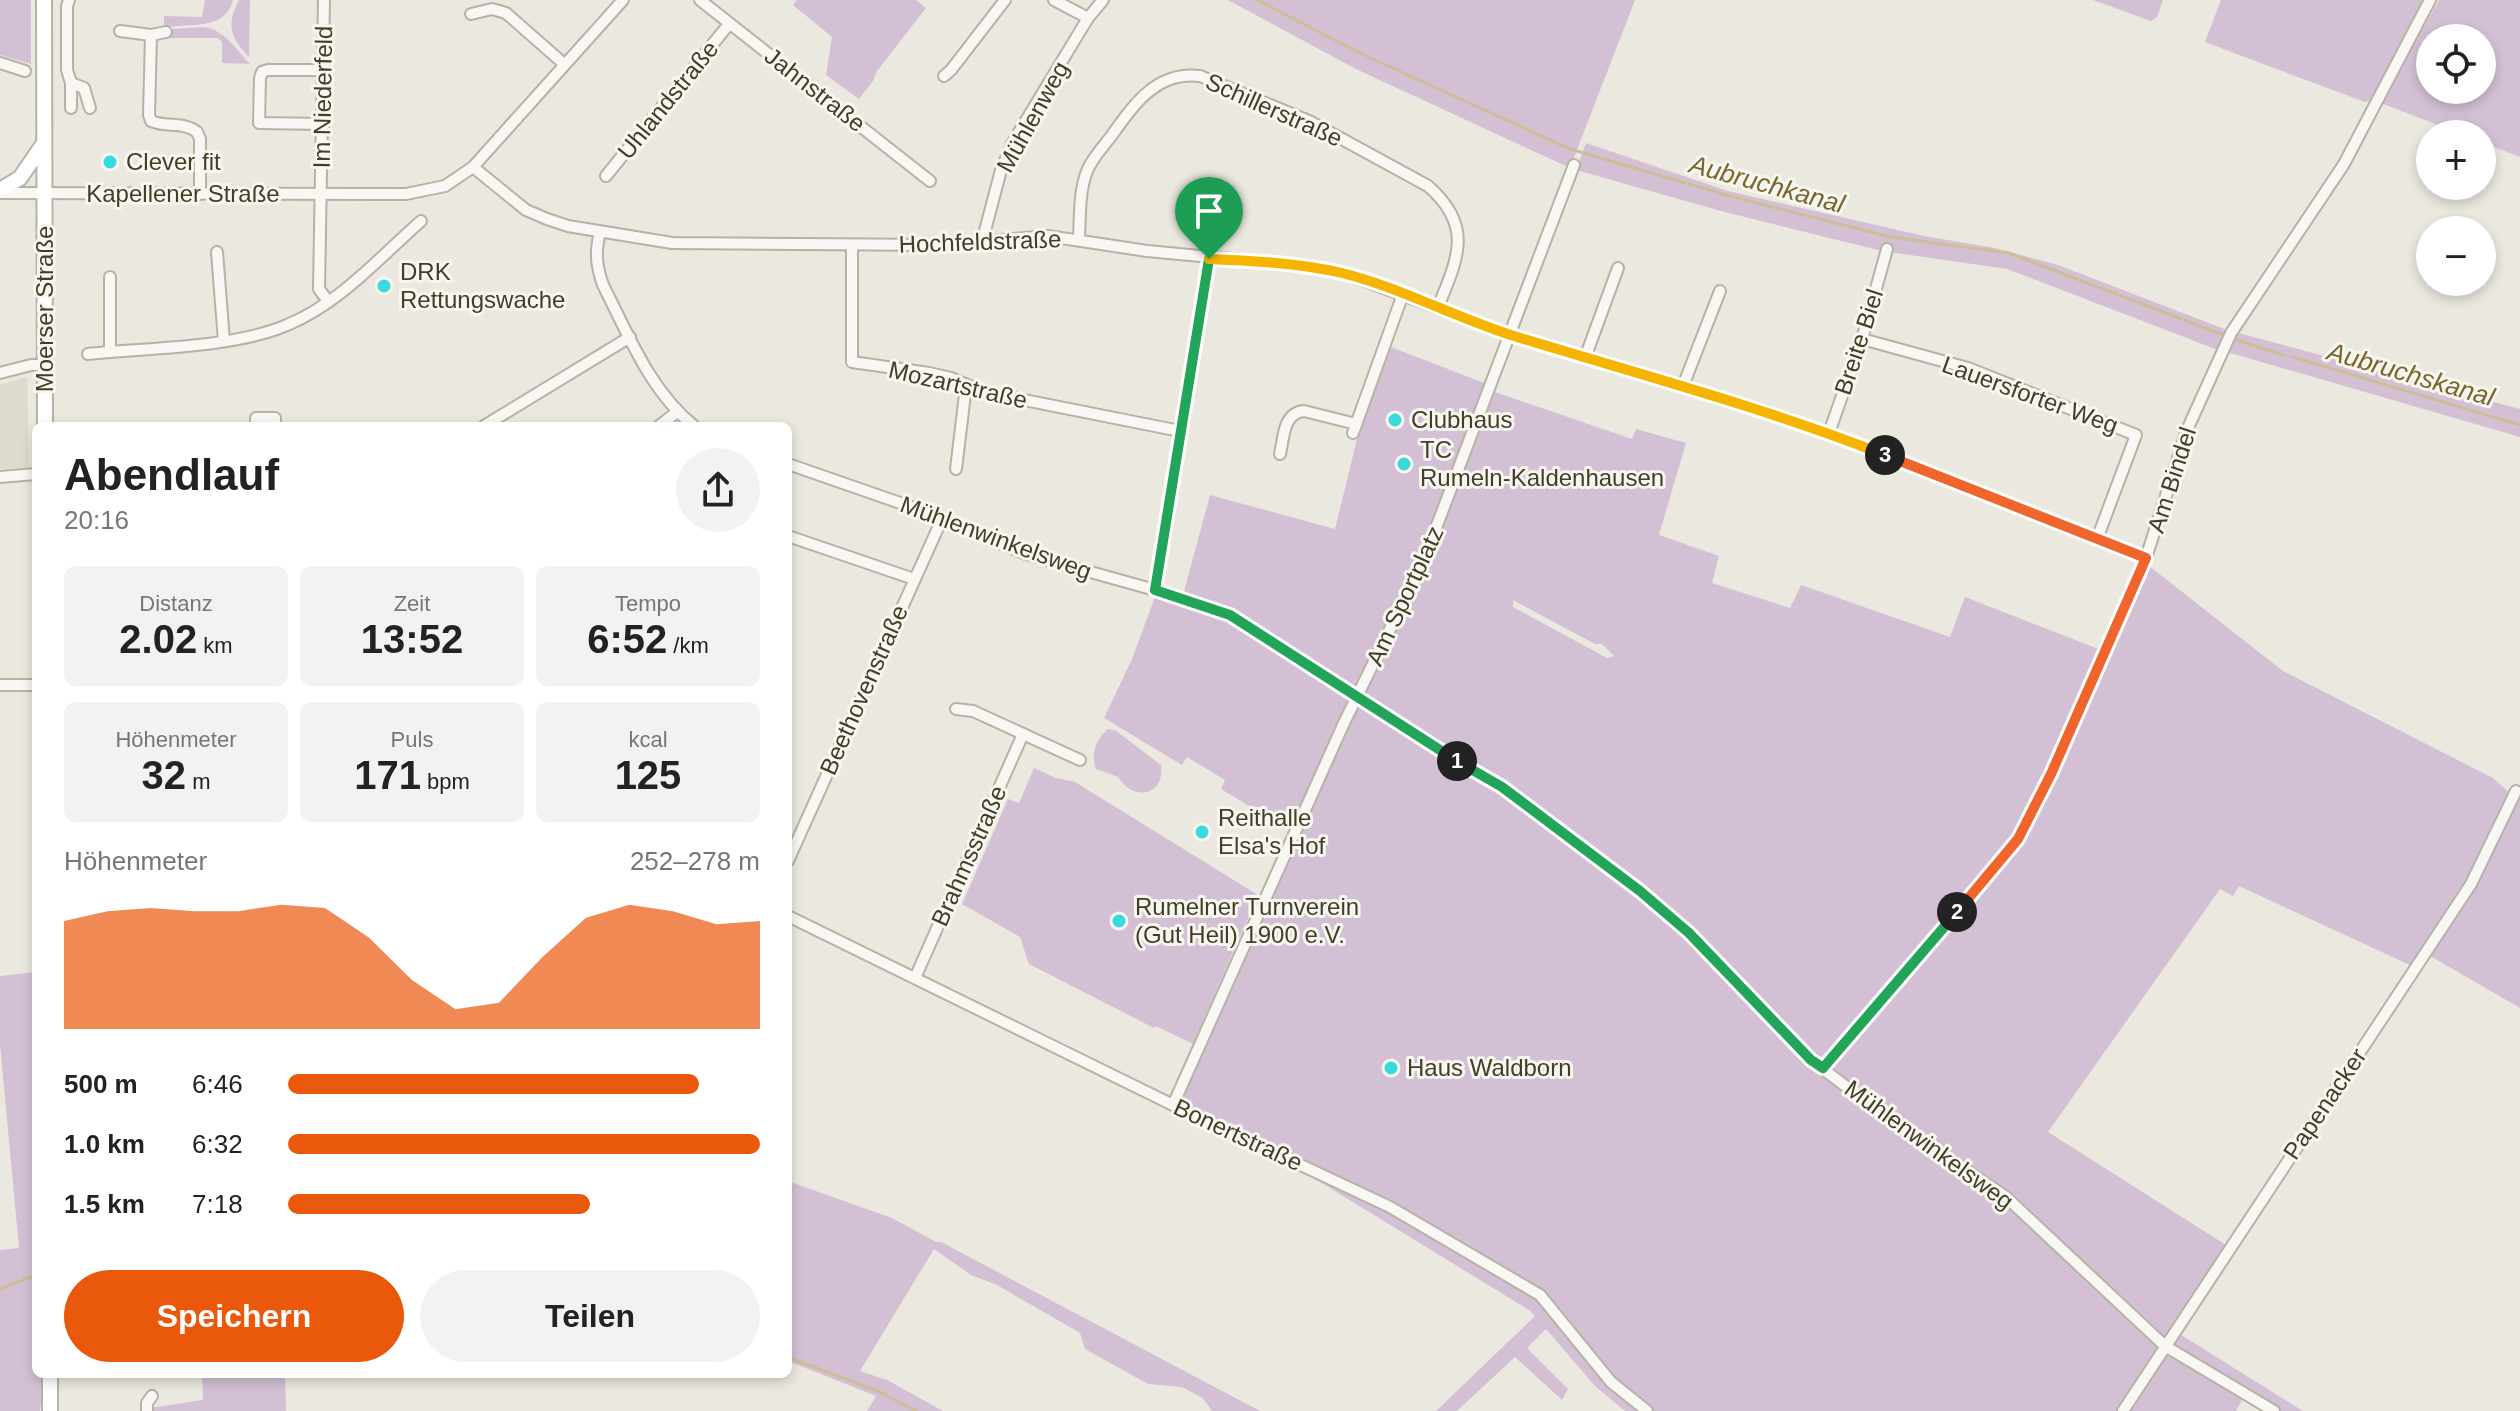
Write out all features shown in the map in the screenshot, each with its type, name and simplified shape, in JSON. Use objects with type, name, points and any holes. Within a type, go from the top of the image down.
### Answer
[{"type":"main road","name":"Moerser Straße","points":[[44,0],[45,422]]},
{"type":"main road","points":[[0,191],[20,178],[45,143]]},
{"type":"main road","points":[[50,1378],[50,1411]]},
{"type":"street","points":[[69,0],[67,70],[71,83],[71,104],[89,104],[84,88],[71,83]]},
{"type":"street","name":"Im Niederfeld","points":[[321,195],[324,0]]},
{"type":"street","name":"Kapellener Straße","points":[[0,191],[321,195],[432,191],[460,178],[473,167],[623,0]]},
{"type":"street","name":"Jahnstraße","points":[[700,0],[930,181]]},
{"type":"street","points":[[944,76],[1005,0]]},
{"type":"street","points":[[1054,0],[1088,18]]},
{"type":"street","name":"Mühlenweg","points":[[982,242],[1001,170],[1013,142],[1088,18],[1103,0]]},
{"type":"street","name":"Am Bindel","points":[[1823,1068],[2018,839],[2051,774],[2146,558],[2187,430],[2224,347],[2344,164],[2430,0]]},
{"type":"street","points":[[471,14],[492,9],[506,13],[564,64]]},
{"type":"street","name":"Uhlandstraße","points":[[606,176],[729,24]]},
{"type":"street","points":[[120,31],[151,35],[166,32]]},
{"type":"street","points":[[151,35],[149,115],[151,121],[158,124],[183,125],[197,132],[200,139],[200,194]]},
{"type":"street","points":[[0,63],[25,71]]},
{"type":"street","points":[[324,70],[262,72],[259,123],[324,124]]},
{"type":"street","name":"Schillerstraße","points":[[1079,239],[1085,173],[1112,135],[1151,88],[1186,74],[1200,76],[1309,121],[1428,186],[1438,195],[1456,222],[1459,240],[1453,269],[1438,307]]},
{"type":"street","name":"Am Sportplatz","points":[[1173,1105],[1357,698],[1423,562],[1574,165]]},
{"type":"street","name":"Hochfeldstraße","points":[[473,167],[526,210],[568,226],[672,243],[942,245],[1048,236],[1209,259],[1306,266],[1343,273],[1438,307],[1470,322],[1829,433],[2146,558]]},
{"type":"street","points":[[321,195],[319,289],[328,301]]},
{"type":"street","points":[[88,354],[224,341],[287,325],[328,301],[421,221]]},
{"type":"street","points":[[600,232],[595,250],[597,268],[661,392],[689,422]]},
{"type":"street","name":"Mozartstraße","points":[[852,245],[852,362],[929,373],[1008,397],[1180,431]]},
{"type":"street","name":"Breite Biel","points":[[1829,433],[1862,339],[1887,249]]},
{"type":"street","points":[[217,252],[224,341]]},
{"type":"street","points":[[1155,590],[1209,259]]},
{"type":"street","points":[[1585,358],[1618,268]]},
{"type":"street","points":[[110,277],[110,352]]},
{"type":"street","points":[[1683,386],[1720,291]]},
{"type":"street","points":[[1280,454],[1288,419],[1297,412],[1304,411],[1355,428],[1403,294]]},
{"type":"street","points":[[491,422],[630,337]]},
{"type":"street","name":"Lauersforter Weg","points":[[1862,339],[1968,368],[2136,435],[2097,539]]},
{"type":"street","points":[[0,373],[31,365],[45,365]]},
{"type":"street","points":[[956,469],[966,386]]},
{"type":"street","points":[[664,422],[677,412]]},
{"type":"street","points":[[256,422],[256,418],[275,418],[275,422]]},
{"type":"street","name":"Mühlenwinkelsweg","points":[[792,469],[942,519],[1026,554],[1155,590],[1230,615],[1502,787],[1640,891],[1689,933],[1811,1060],[1881,1113],[2006,1197],[2165,1346],[2274,1411]]},
{"type":"street","points":[[0,477],[32,474]]},
{"type":"street","name":"Beethovenstraße","points":[[792,852],[942,519]]},
{"type":"street","points":[[792,537],[914,579]]},
{"type":"street","points":[[0,685],[32,685]]},
{"type":"street","points":[[956,709],[973,711],[1080,760]]},
{"type":"street","name":"Brahmsstraße","points":[[915,978],[1023,734]]},
{"type":"street","name":"Papenacker","points":[[2123,1411],[2471,884],[2516,791]]},
{"type":"street","name":"Bonertstraße","points":[[792,918],[1173,1105],[1390,1207],[1540,1295],[1611,1382],[1647,1411]]},
{"type":"street","points":[[147,1411],[147,1403],[152,1396]]},
{"type":"shaded area","points":[[0,0],[31,0],[31,64],[0,55]]},
{"type":"shaded area","points":[[205,0],[233,0],[229,10],[214,21],[164,28],[164,16],[202,17]]},
{"type":"shaded area","points":[[239,0],[250,0],[249,57],[232,30],[232,17]]},
{"type":"shaded area","points":[[797,0],[916,0],[926,8],[859,99],[826,75],[832,37],[793,5]]},
{"type":"shaded area","points":[[1228,0],[1635,0],[1570,168],[1356,69]]},
{"type":"shaded area","points":[[2093,0],[2163,0],[2157,17],[2151,21]]},
{"type":"shaded area","points":[[2221,0],[2427,0],[2375,99],[2365,102],[2205,42]]},
{"type":"shaded area","points":[[2439,0],[2520,0],[2520,157],[2496,148],[2496,120],[2425,120],[2381,103],[2416,41],[2416,104],[2496,104],[2496,24],[2425,24]]},
{"type":"shaded area","points":[[203,27],[224,36],[250,64],[222,63],[222,42],[218,38],[169,38],[168,32],[172,29]]},
{"type":"shaded area","points":[[1586,143],[1728,191],[1924,236],[1995,248],[2058,265],[2227,330],[2218,350],[2007,269],[1882,251],[1721,211],[1576,170]]},
{"type":"shaded area","points":[[2235,332],[2520,409],[2520,437],[2227,352]]},
{"type":"shaded area","points":[[1388,346],[1487,384],[1416,573],[1425,575],[1495,392],[1632,439],[1636,429],[1686,443],[1659,535],[1719,556],[1712,583],[1790,608],[1801,585],[1950,637],[1965,597],[2101,650],[2014,838],[1829,1058],[1816,1059],[1681,922],[1570,830],[1502,782],[1233,611],[1183,595],[1210,495],[1335,529],[1361,423]],"holes":[[[1513,600],[1595,644],[1602,644],[1614,656],[1607,658],[1513,607]]]},
{"type":"shaded area","points":[[27,377],[29,468],[0,469],[0,385]]},
{"type":"shaded area","points":[[2148,565],[2283,671],[2493,778],[2511,794],[2471,879],[2412,966],[2239,886],[2233,896],[2220,889],[2048,1132],[2226,1245],[2119,1411],[1625,1411],[1595,1386],[1546,1329],[1527,1348],[1568,1389],[1562,1400],[1515,1357],[1457,1411],[1436,1411],[1535,1316],[1227,1125],[1193,1110],[1182,1093],[1357,709],[1366,708],[1469,774],[1635,893],[1708,958],[1823,1074],[2022,841]]},
{"type":"shaded area","points":[[1155,597],[1230,622],[1349,701],[1300,809],[1292,806],[1283,826],[1221,789],[1225,780],[1187,757],[1182,765],[1104,718],[1132,659]]},
{"type":"shaded area","points":[[1108,729],[1115,730],[1161,765],[1161,776],[1153,789],[1146,792],[1131,790],[1118,777],[1096,769],[1095,748]]},
{"type":"shaded area","name":"Rumelner Turnverein (Gut Heil) 1900 e.V.","points":[[1034,768],[1075,782],[1258,895],[1193,1044],[1156,1026],[1154,1028],[1029,964],[1020,937],[962,904],[1008,799],[1019,803]]},
{"type":"shaded area","points":[[2520,798],[2520,1008],[2427,954]]},
{"type":"shaded area","points":[[32,972],[32,1378],[44,1378],[40,1411],[0,1411],[0,1250],[19,1248],[0,1044],[0,976]]},
{"type":"shaded area","points":[[792,1182],[892,1218],[1260,1411],[1212,1411],[1203,1398],[1182,1387],[1148,1384],[1085,1349],[1080,1333],[997,1285],[971,1275],[934,1249],[860,1371],[887,1380],[943,1411],[867,1411],[876,1396],[792,1363]]},
{"type":"shaded area","points":[[2178,1333],[2303,1411],[2281,1411],[2179,1351],[2175,1343]]},
{"type":"shaded area","points":[[2167,1353],[2243,1398],[2236,1411],[2127,1411]]},
{"type":"shaded area","points":[[202,1378],[285,1378],[286,1411],[150,1411],[150,1408],[203,1400]]},
{"type":"waterway","name":"Aubruchkanal","points":[[1257,0],[1364,55],[1570,149],[1726,195],[1890,237],[2009,253],[2239,341],[2284,355]]},
{"type":"waterway","name":"Aubruchskanal","points":[[2293,357],[2520,425]]},
{"type":"waterway","points":[[0,1289],[32,1276]]},
{"type":"waterway","points":[[792,1359],[880,1392],[916,1411]]},
{"type":"place","name":"Clever fit","points":[[110,162]]},
{"type":"place","name":"DRK Rettungswache","points":[[384,286]]},
{"type":"place","name":"Clubhaus","points":[[1395,420]]},
{"type":"place","name":"TC Rumeln-Kaldenhausen","points":[[1404,464]]},
{"type":"place","name":"Reithalle Elsa's Hof","points":[[1202,832]]},
{"type":"place","name":"Rumelner Turnverein (Gut Heil) 1900 e.V.","points":[[1119,921]]},
{"type":"place","name":"Haus Waldborn","points":[[1391,1068]]},
{"type":"route","points":[[1209,259],[1306,266],[1376,283],[1470,322],[1829,433],[2146,558],[2051,774],[2018,839],[1823,1068],[1811,1060],[1689,933],[1640,891],[1502,787],[1437,749],[1230,615],[1155,590],[1209,259]]}]
